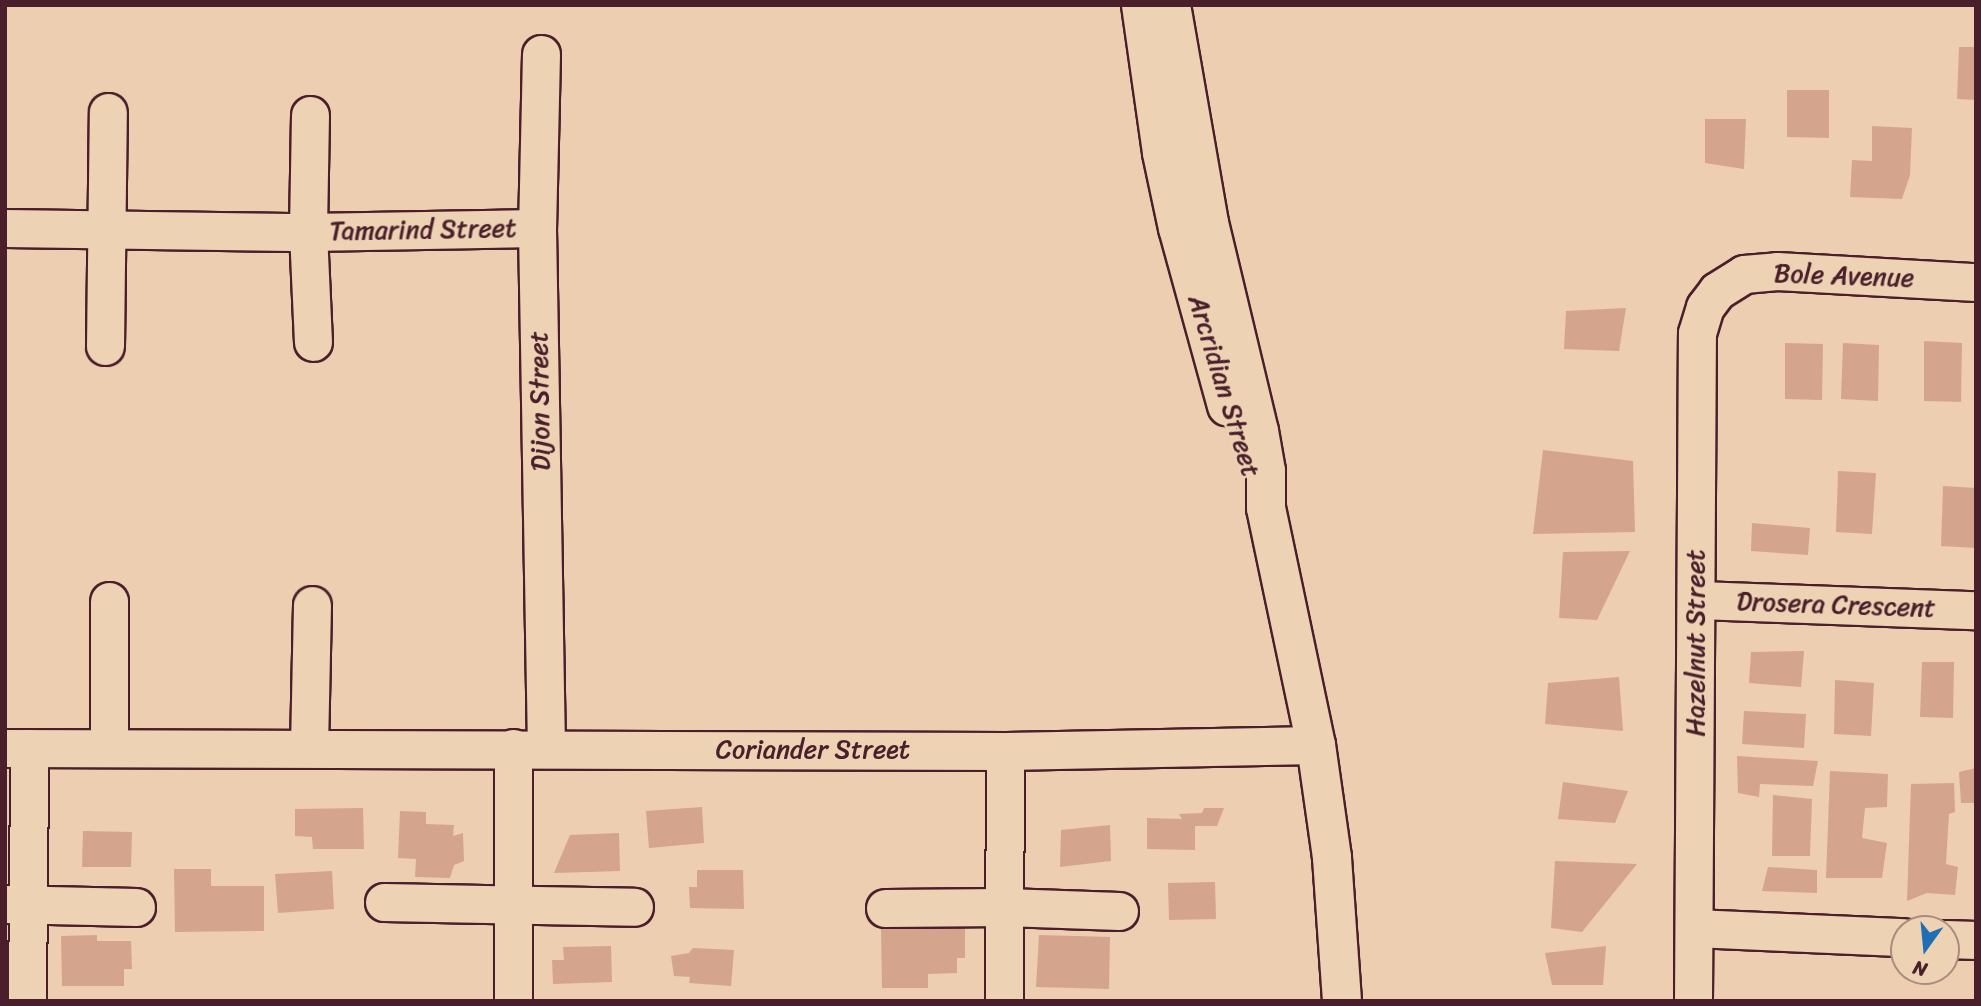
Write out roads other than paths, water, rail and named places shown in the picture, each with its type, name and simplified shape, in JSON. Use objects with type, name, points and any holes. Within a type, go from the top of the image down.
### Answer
[{"type":"street","name":"Arcridian Street","points":[[1141,5],[1162,153],[1178,228],[1239,451],[1251,483],[1266,508]]},
{"type":"street","name":"Arcridian Street","points":[[1171,5],[1209,223],[1259,431],[1266,471],[1266,508]]},
{"type":"street","name":"Dijon Street","points":[[513,1001],[513,905],[530,748],[541,54]]},
{"type":"street","points":[[105,346],[104,230],[108,112]]},
{"type":"street","name":"Tamarind Street","points":[[310,115],[308,232],[313,342]]},
{"type":"street","name":"Tamarind Street","points":[[5,228],[308,232],[537,228]]},
{"type":"street","name":"Bole Avenue","points":[[1717,291],[1744,274],[1777,271],[1976,282]]},
{"type":"street","name":"Hazelnut Street","points":[[1693,1001],[1697,333],[1705,307],[1717,291]]},
{"type":"street","points":[[1266,508],[1316,745],[1332,858],[1342,1001]]},
{"type":"street","name":"Drosera Crescent","points":[[1697,600],[1976,610]]},
{"type":"street","points":[[109,601],[110,748]]},
{"type":"street","points":[[309,748],[312,606]]},
{"type":"street","name":"Coriander Street","points":[[17,748],[1005,751],[1316,745]]},
{"type":"street","points":[[17,748],[16,904],[27,1001]]},
{"type":"street","points":[[1004,1001],[1005,751]]},
{"type":"street","points":[[384,902],[634,907]]},
{"type":"street","points":[[16,904],[136,907]]},
{"type":"street","points":[[885,908],[1004,907],[1119,911]]},
{"type":"street","points":[[1694,928],[1890,936]]}]
